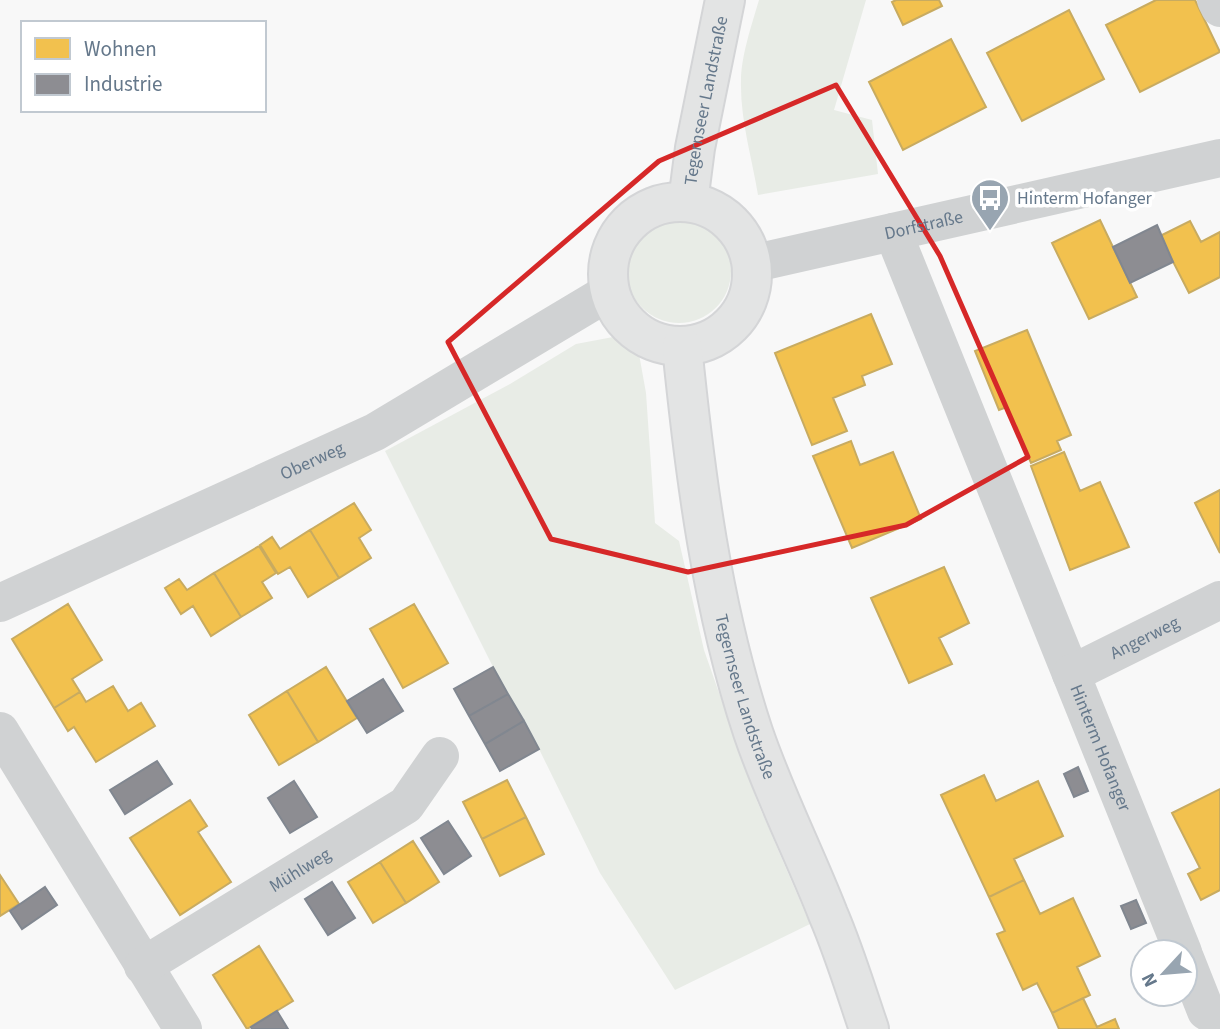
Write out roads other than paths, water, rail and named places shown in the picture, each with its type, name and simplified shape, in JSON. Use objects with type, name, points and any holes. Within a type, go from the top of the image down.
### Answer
[{"type":"main road","name":"Tegernseer Landstraße","points":[[688,202],[695,148],[725,0]]},
{"type":"main road","name":"Tegernseer Landstraße","points":[[688,202],[710,209],[730,222],[744,241],[751,264],[751,284],[746,303],[735,321],[720,334],[702,343],[682,346],[662,344],[643,336],[627,324],[615,307],[609,292],[608,266],[614,244],[626,225],[644,211],[666,203],[688,202]]},
{"type":"main road","name":"Tegernseer Landstraße","points":[[682,346],[711,564],[735,673],[754,734],[830,917],[869,1029]]},
{"type":"street","points":[[1216,0],[1220,8]]},
{"type":"street","name":"Dorfstraße","points":[[751,264],[1220,158]]},
{"type":"street","name":"Hinterm Hofanger","points":[[893,232],[1177,938]]},
{"type":"street","name":"Oberweg","points":[[0,603],[375,432],[609,292]]},
{"type":"street","name":"Angerweg","points":[[1071,674],[1220,600]]},
{"type":"street","points":[[0,731],[183,1029]]},
{"type":"street","name":"Mühlweg","points":[[143,966],[406,805],[440,756]]},
{"type":"street","points":[[1199,993],[1206,1011],[1220,1020]]},
{"type":"place","name":"Hinterm Hofanger","points":[[990,232]]}]
